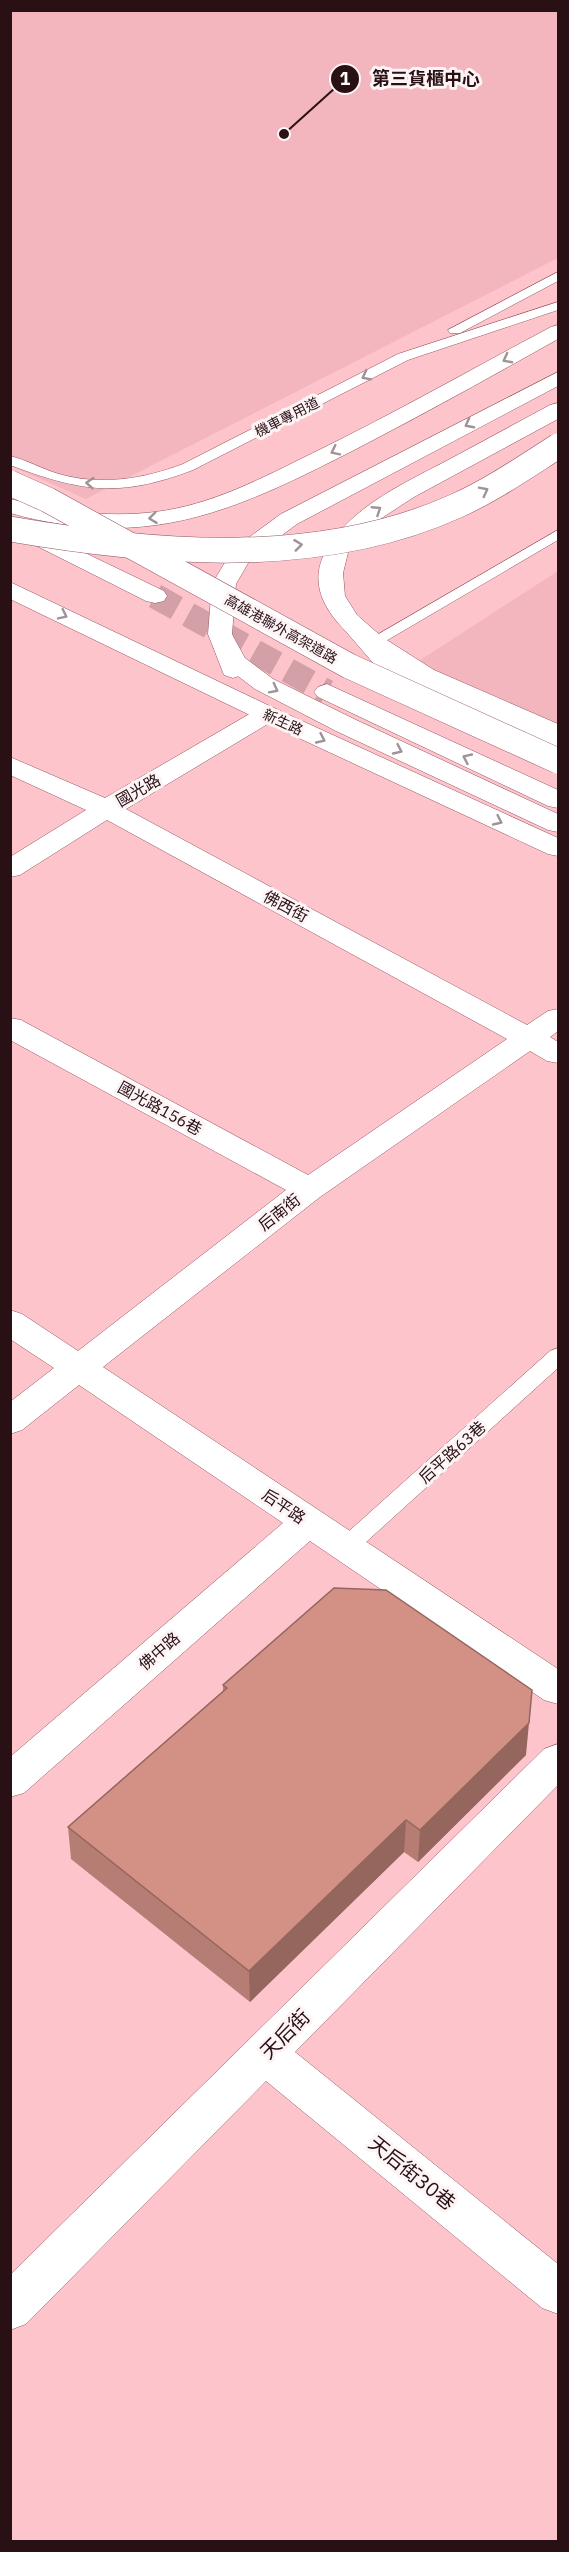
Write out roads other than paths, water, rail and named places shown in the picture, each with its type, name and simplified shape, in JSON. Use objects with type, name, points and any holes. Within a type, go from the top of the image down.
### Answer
[{"type":"main road","points":[[10,506],[62,520],[100,522],[136,520],[203,510],[233,500],[344,446],[558,332]]},
{"type":"main road","points":[[267,714],[243,688],[229,664],[220,634],[224,584],[241,554],[289,519],[558,378]]},
{"type":"main road","points":[[558,410],[406,492],[366,518],[337,551],[331,573],[333,596],[348,620],[400,675],[558,747]]},
{"type":"main road","points":[[10,529],[75,542],[144,549],[210,551],[261,549],[323,542],[388,529],[440,512],[488,489],[558,446]]},
{"type":"main road","name":"高雄港聯外高架道路","points":[[10,483],[48,500],[349,666],[558,761]]},
{"type":"main road","name":"高雄港聯外高架道路","points":[[10,500],[334,675],[558,778]]},
{"type":"main road","points":[[10,524],[155,596]]},
{"type":"main road","name":"新生路","points":[[10,590],[267,714],[558,849]]},
{"type":"main road","points":[[348,620],[373,642],[425,675],[558,733]]},
{"type":"main road","points":[[220,634],[235,662],[249,674],[345,725],[558,824]]},
{"type":"main road","points":[[327,692],[558,800]]},
{"type":"main road","name":"國光路","points":[[10,869],[267,714]]},
{"type":"main road","name":"佛西街","points":[[10,765],[106,809],[558,1054]]},
{"type":"main road","name":"后南街","points":[[10,1421],[309,1190],[558,1018]]},
{"type":"main road","name":"國光路156巷","points":[[10,1027],[309,1190]]},
{"type":"main road","name":"后平路","points":[[10,1322],[558,1689]]},
{"type":"main road","name":"佛中路","points":[[10,1781],[308,1522]]},
{"type":"main road","name":"天后街","points":[[10,2308],[558,1760]]},
{"type":"main road","name":"天后街30巷","points":[[265,2054],[558,2292]]},
{"type":"lane","points":[[403,357],[558,276]]},
{"type":"lane","name":"機車專用道","points":[[10,460],[56,478],[75,482],[118,483],[159,477],[188,466],[403,357],[558,306]]},
{"type":"lane","points":[[373,642],[558,534]]},
{"type":"lane","name":"后平路63巷","points":[[346,1547],[558,1356]]},
{"type":"tunnel","points":[[155,596],[327,692]]},
{"type":"place","name":"第三貨櫃中心","points":[[284,134]]}]
